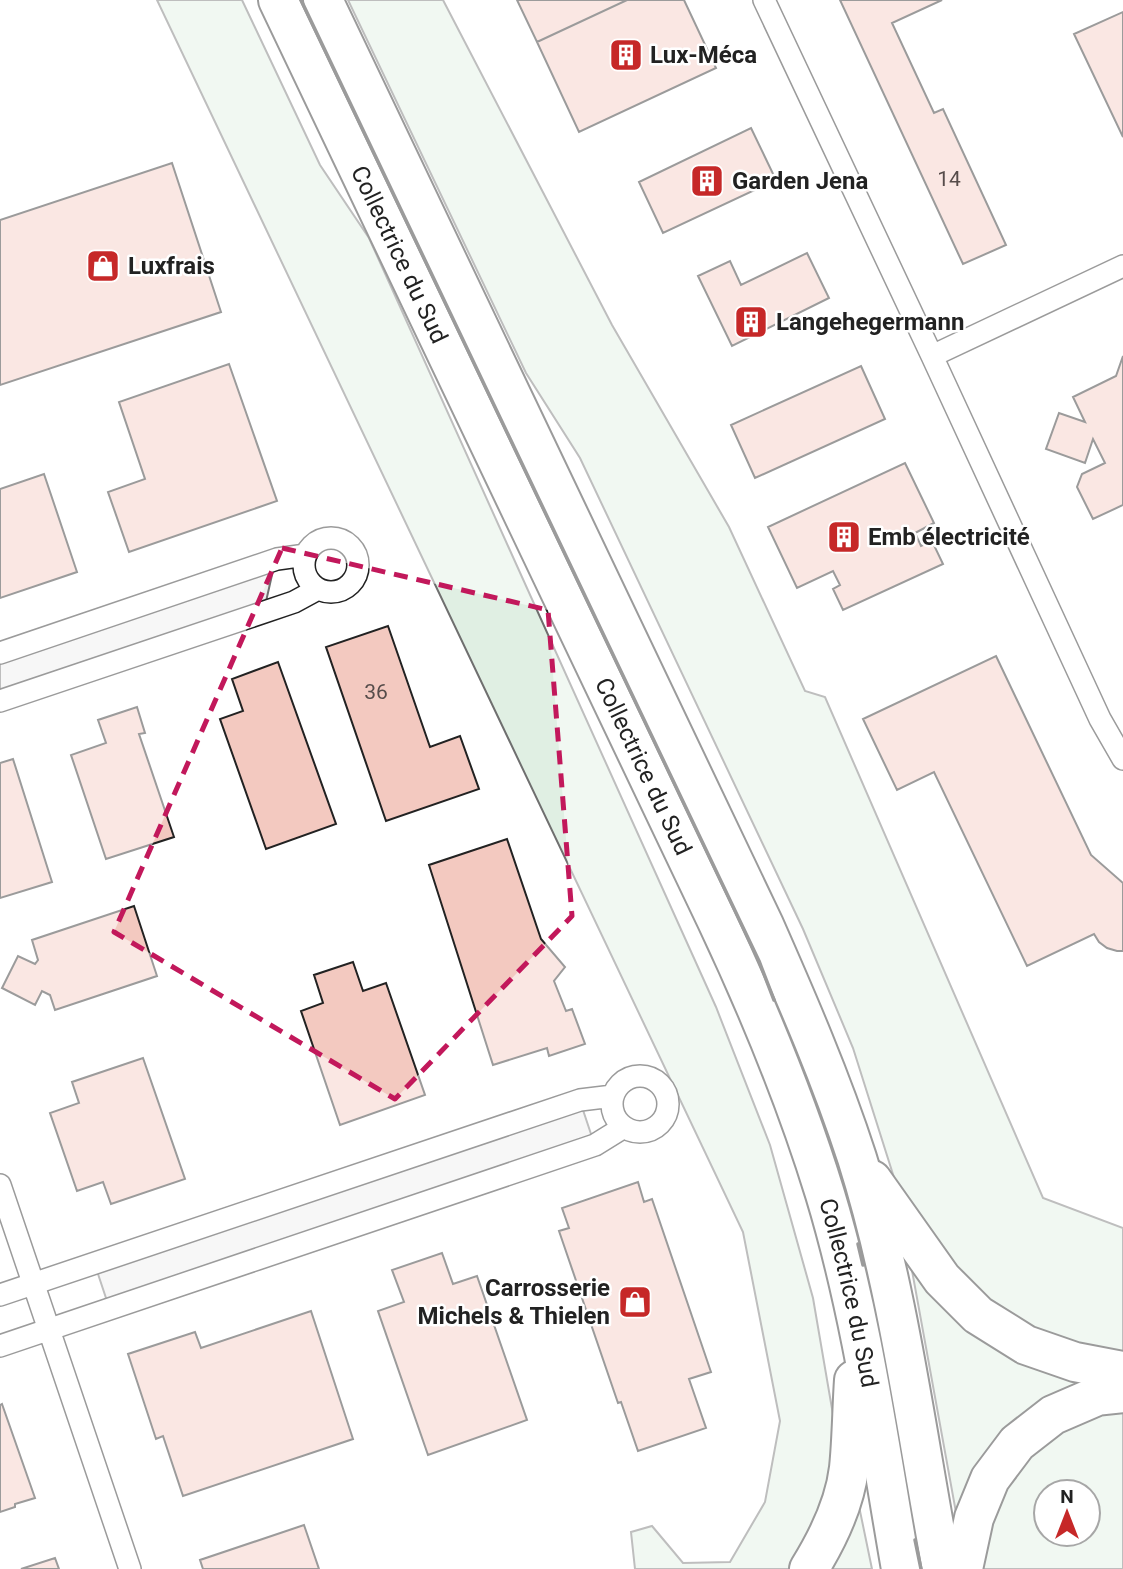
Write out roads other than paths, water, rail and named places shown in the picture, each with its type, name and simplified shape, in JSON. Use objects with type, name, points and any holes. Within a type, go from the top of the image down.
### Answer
[{"type":"highway","name":"Collectrice du Sud","points":[[278,0],[748,987],[772,1043],[817,1169],[846,1275],[869,1383],[901,1569]]},
{"type":"highway","name":"Collectrice du Sud","points":[[323,0],[804,1014],[857,1158],[886,1270],[907,1369],[942,1569]]},
{"type":"highway","points":[[857,1158],[942,1279],[978,1315],[1026,1345],[1075,1362],[1123,1371]]},
{"type":"highway","points":[[809,1569],[823,1547],[837,1514],[849,1470],[858,1328]]},
{"type":"highway","points":[[963,1569],[974,1518],[990,1479],[1017,1443],[1053,1415],[1097,1396],[1123,1393]]},
{"type":"street","points":[[764,0],[933,356],[1100,719],[1123,759]]},
{"type":"street","points":[[933,356],[1123,267]]},
{"type":"street","points":[[337,538],[353,548],[359,565],[357,575],[345,589],[327,593],[312,585],[304,570],[306,555],[319,541],[337,538]]},
{"type":"street","points":[[0,653],[277,559],[306,555]]},
{"type":"street","points":[[0,701],[295,602],[318,589]]},
{"type":"street","points":[[642,1076],[651,1078],[665,1090],[668,1108],[659,1125],[651,1130],[633,1131],[624,1127],[614,1114],[613,1096],[624,1081],[642,1076]]},
{"type":"street","points":[[0,1295],[580,1100],[613,1096]]},
{"type":"street","points":[[0,1346],[595,1145],[624,1127]]},
{"type":"street","points":[[0,1185],[130,1569]]},
{"type":"place","name":"Lux-Méca","points":[[626,55]]},
{"type":"place","name":"Garden Jena","points":[[707,181]]},
{"type":"place","name":"Luxfrais","points":[[103,266]]},
{"type":"place","name":"Langehegermann","points":[[751,322]]},
{"type":"place","name":"Emb électricité","points":[[844,537]]},
{"type":"place","name":"Carrosserie Michels & Thielen","points":[[635,1302]]}]
